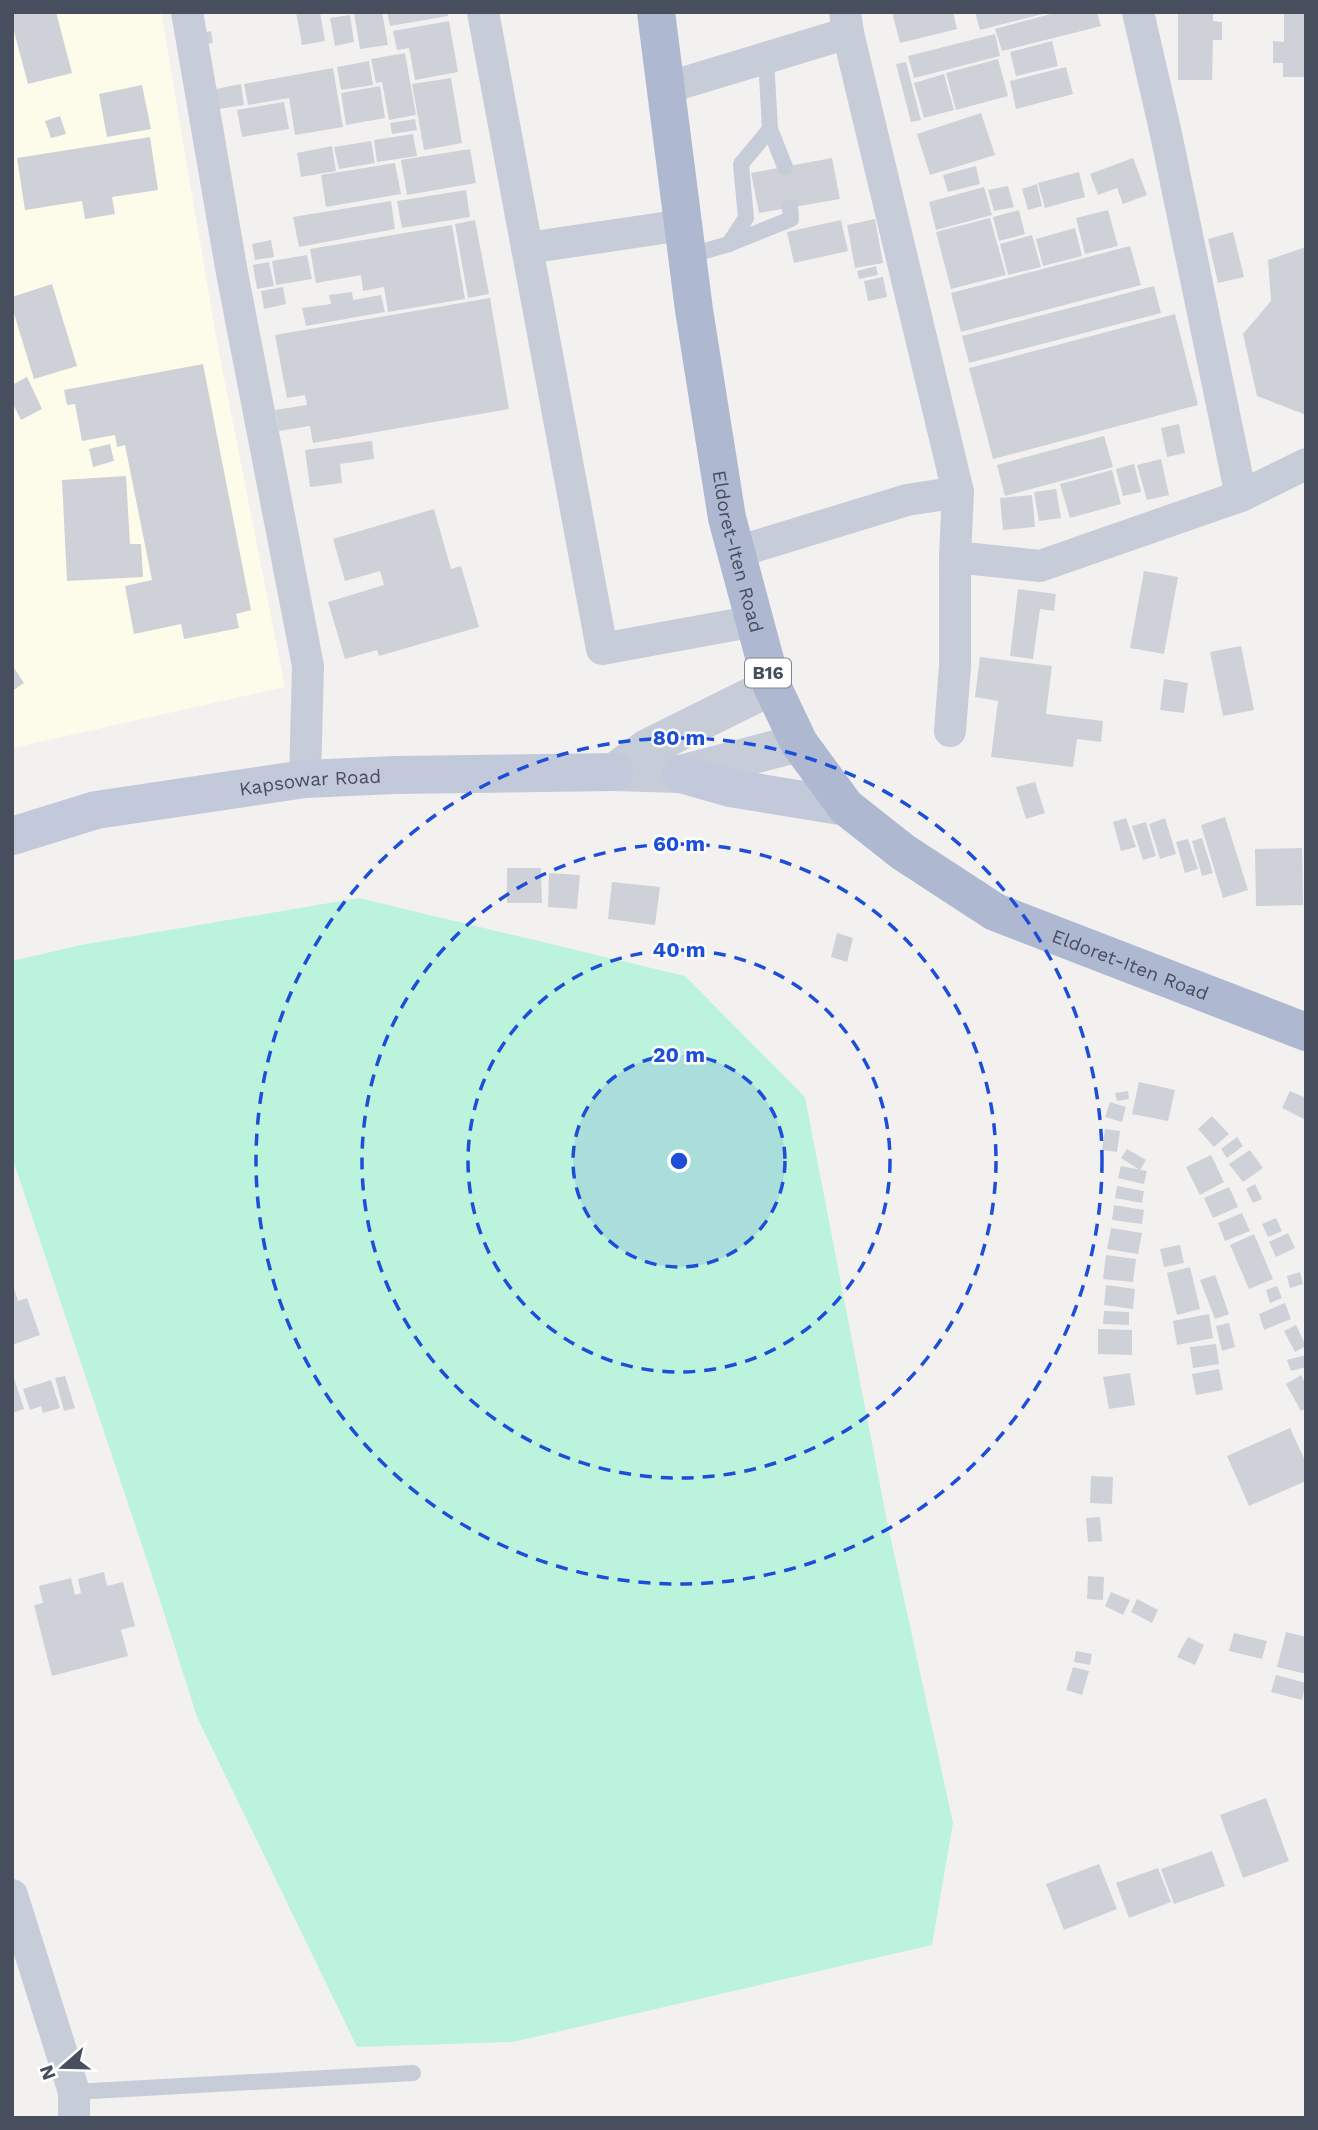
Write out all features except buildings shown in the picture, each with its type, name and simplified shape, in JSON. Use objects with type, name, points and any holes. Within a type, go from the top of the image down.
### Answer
[{"type":"main road","name":"Eldoret-Iten Road","points":[[656,12],[727,518],[772,686],[799,743],[846,807],[903,852],[995,912],[1306,1032]]},
{"type":"main road","name":"Kapsowar Road","points":[[12,835],[96,810],[304,779],[614,772]]},
{"type":"main road","points":[[681,774],[730,788],[846,807]]},
{"type":"street","points":[[187,12],[232,273],[307,666],[304,779]]},
{"type":"street","points":[[483,12],[602,649],[755,621]]},
{"type":"street","points":[[1138,12],[1241,496]]},
{"type":"street","points":[[666,88],[766,58],[847,22],[958,492],[955,666],[950,731]]},
{"type":"street","points":[[527,248],[686,240]]},
{"type":"street","points":[[955,557],[1040,565],[1241,496],[1306,464]]},
{"type":"street","points":[[737,552],[907,500],[958,492]]},
{"type":"street","points":[[614,772],[647,748],[772,686]]},
{"type":"street","name":"Kapsowar Road","points":[[614,772],[681,774],[799,743]]},
{"type":"street","points":[[12,1895],[74,2105]]},
{"type":"lane","points":[[766,58],[770,129],[785,167]]},
{"type":"lane","points":[[729,244],[746,218],[741,164],[770,129]]},
{"type":"lane","points":[[686,240],[729,244],[791,219],[790,207]]},
{"type":"lane","points":[[74,2105],[413,2073]]},
{"type":"shaded area","points":[[12,12],[161,12],[218,348],[285,687],[12,748]]},
{"type":"green space","points":[[359,898],[685,976],[805,1097],[887,1521],[953,1823],[932,1945],[513,2042],[357,2047],[197,1717],[12,1157],[12,961],[86,944]]}]
